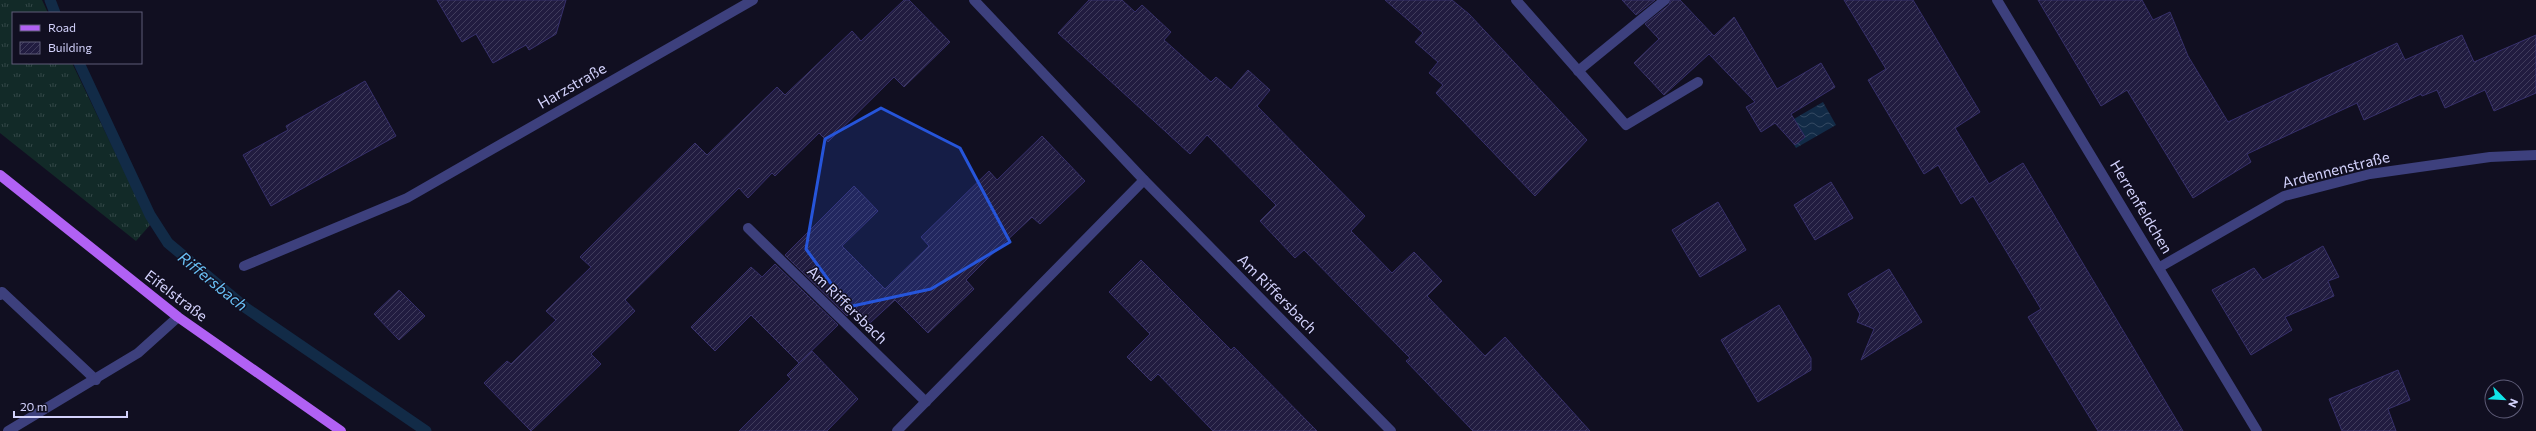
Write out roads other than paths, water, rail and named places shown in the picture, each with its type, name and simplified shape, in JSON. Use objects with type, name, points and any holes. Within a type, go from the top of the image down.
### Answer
[{"type":"main road","name":"Eifelstraße","points":[[0,175],[178,317],[341,431]]},
{"type":"street","name":"Harzstraße","points":[[244,266],[406,198],[753,0]]},
{"type":"street","name":"Am Riffersbach","points":[[974,0],[1144,180],[1390,430]]},
{"type":"street","points":[[1578,71],[1665,0]]},
{"type":"street","name":"Herrenfeldchen","points":[[1997,0],[2258,431]]},
{"type":"street","points":[[1518,2],[1626,125],[1698,82]]},
{"type":"street","name":"Ardennenstraße","points":[[2160,267],[2284,196],[2370,174],[2490,157],[2536,155]]},
{"type":"street","points":[[897,431],[1144,180]]},
{"type":"street","name":"Am Riffersbach","points":[[748,228],[926,402]]},
{"type":"street","points":[[0,294],[2,292],[96,380]]},
{"type":"street","points":[[8,431],[96,380],[138,353],[178,317]]},
{"type":"water","points":[[1823,102],[1836,125],[1796,148],[1782,126]]},
{"type":"waterway","name":"Riffersbach","points":[[50,0],[55,12]]},
{"type":"waterway","name":"Riffersbach","points":[[79,64],[150,215],[168,243],[246,308],[426,431]]}]
